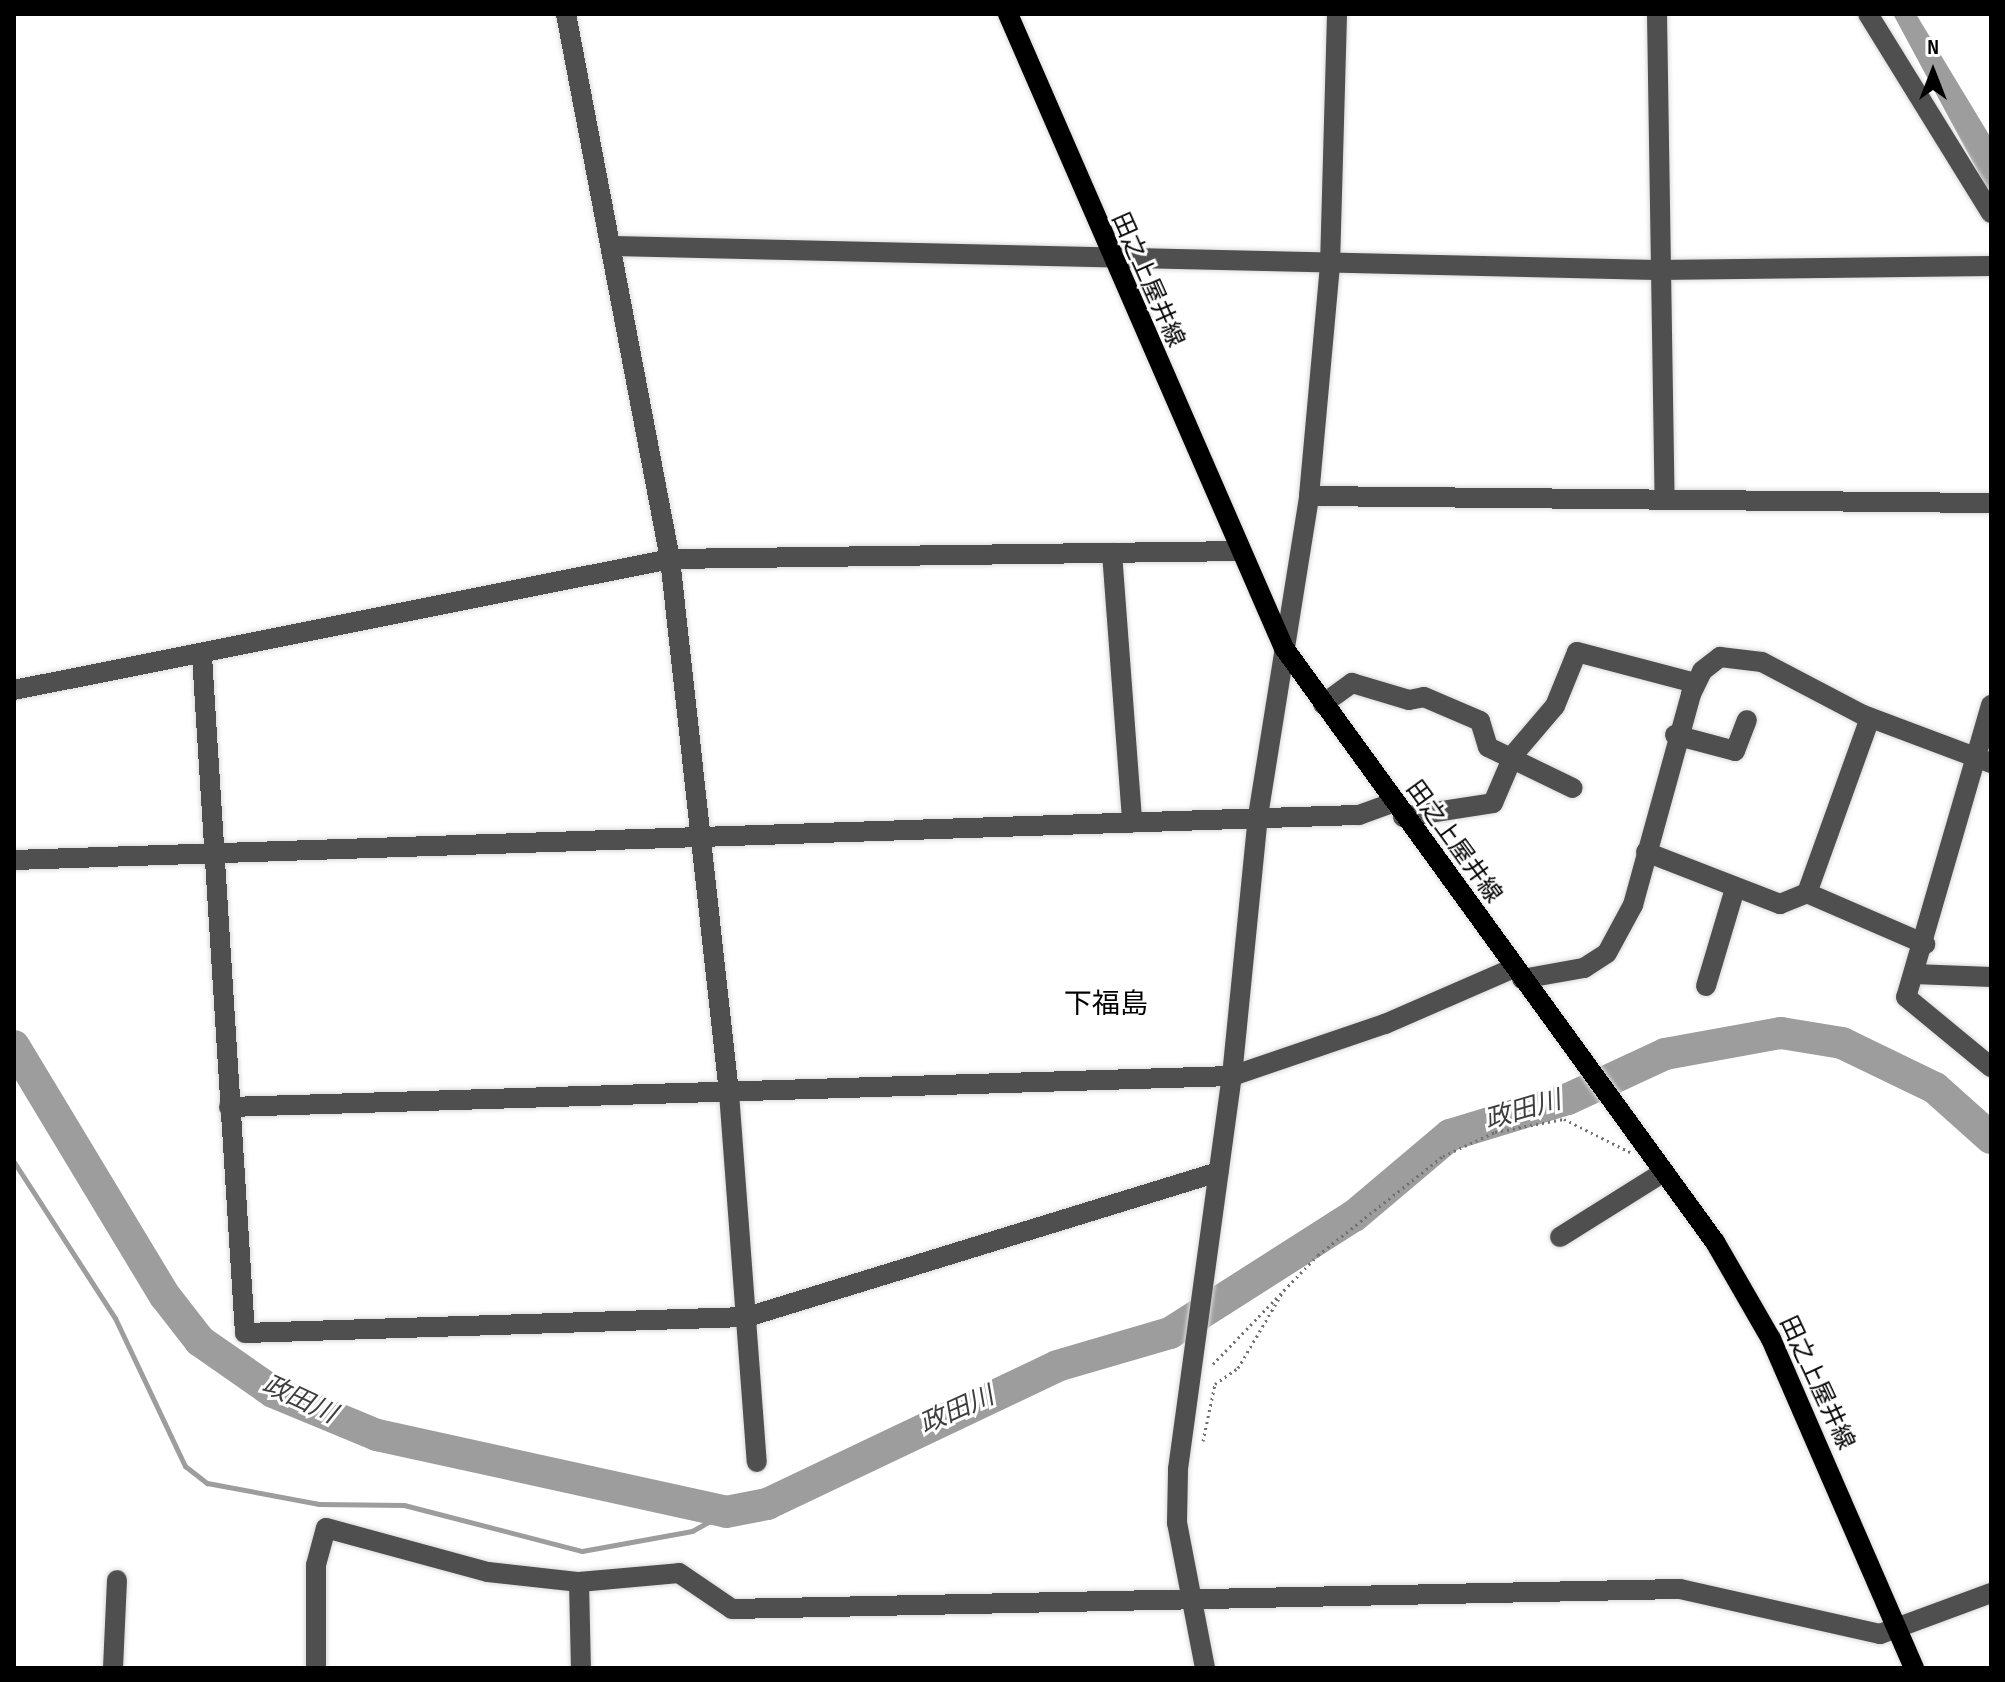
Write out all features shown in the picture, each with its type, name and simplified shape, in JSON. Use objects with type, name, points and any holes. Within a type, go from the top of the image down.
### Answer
[{"type":"main road","name":"田之上屋井線","points":[[1008,14],[1108,257],[1284,648],[1398,810],[1715,1242],[1771,1339],[1914,1668]]},
{"type":"street","points":[[566,14],[613,246],[670,559],[729,1093],[757,1462]]},
{"type":"street","points":[[1205,1668],[1176,1488],[1232,1076],[1258,816],[1309,496],[1330,265],[1337,14]]},
{"type":"street","points":[[1657,14],[1657,270],[1665,498]]},
{"type":"street","points":[[1868,14],[1991,213]]},
{"type":"street","points":[[613,246],[1330,265],[1657,270],[1991,266]]},
{"type":"street","points":[[1309,496],[1991,503]]},
{"type":"street","points":[[14,690],[202,656],[670,559],[1240,551]]},
{"type":"street","points":[[1112,553],[1132,822]]},
{"type":"street","points":[[14,860],[701,841],[1487,808],[1512,758],[1555,706],[1577,652],[1695,683]]},
{"type":"street","points":[[202,656],[209,857],[245,1333],[747,1317],[1218,1172]]},
{"type":"street","points":[[229,1107],[1232,1076],[1385,1024],[1518,974],[1584,968],[1607,953],[1633,905],[1675,735],[1695,683],[1720,657],[1746,659],[1870,718],[1982,762]]},
{"type":"street","points":[[1323,704],[1352,683],[1409,700],[1424,697],[1480,721],[1488,747],[1573,788]]},
{"type":"street","points":[[1991,705],[1982,762],[1906,997],[1991,1067]]},
{"type":"street","points":[[1807,893],[1870,718]]},
{"type":"street","points":[[1675,735],[1735,751],[1747,720]]},
{"type":"street","points":[[1646,852],[1780,904],[1807,893],[1925,944]]},
{"type":"street","points":[[1706,986],[1735,889]]},
{"type":"street","points":[[1914,974],[1991,977]]},
{"type":"street","points":[[1560,1237],[1662,1173]]},
{"type":"street","points":[[316,1668],[316,1565],[326,1528],[425,1560],[579,1582],[679,1573],[732,1609],[1680,1589],[1866,1632],[1896,1627],[1991,1593]]},
{"type":"street","points":[[113,1668],[117,1580]]},
{"type":"street","points":[[579,1582],[581,1668]]},
{"type":"path","points":[[1189,1376],[1224,1358],[1288,1284],[1443,1156],[1495,1132],[1564,1119],[1624,1155],[1642,1146]]},
{"type":"path","points":[[1202,1447],[1215,1384],[1238,1368],[1288,1284]]},
{"type":"shaded area","points":[[1893,14],[1916,14],[1991,138],[1991,196]]},
{"type":"waterway","name":"政田川","points":[[14,1046],[165,1296],[200,1341],[273,1392],[377,1435],[726,1512],[767,1504],[1057,1366],[1170,1333],[1354,1216],[1450,1135],[1568,1099],[1665,1054],[1781,1033],[1842,1043],[1935,1088],[1991,1138]]},
{"type":"waterway","points":[[14,1162],[115,1318],[185,1466],[207,1483],[319,1504],[404,1505],[582,1551],[692,1531],[726,1512]]},
{"type":"district","name":"下福島","points":[[1106,1005]]}]
